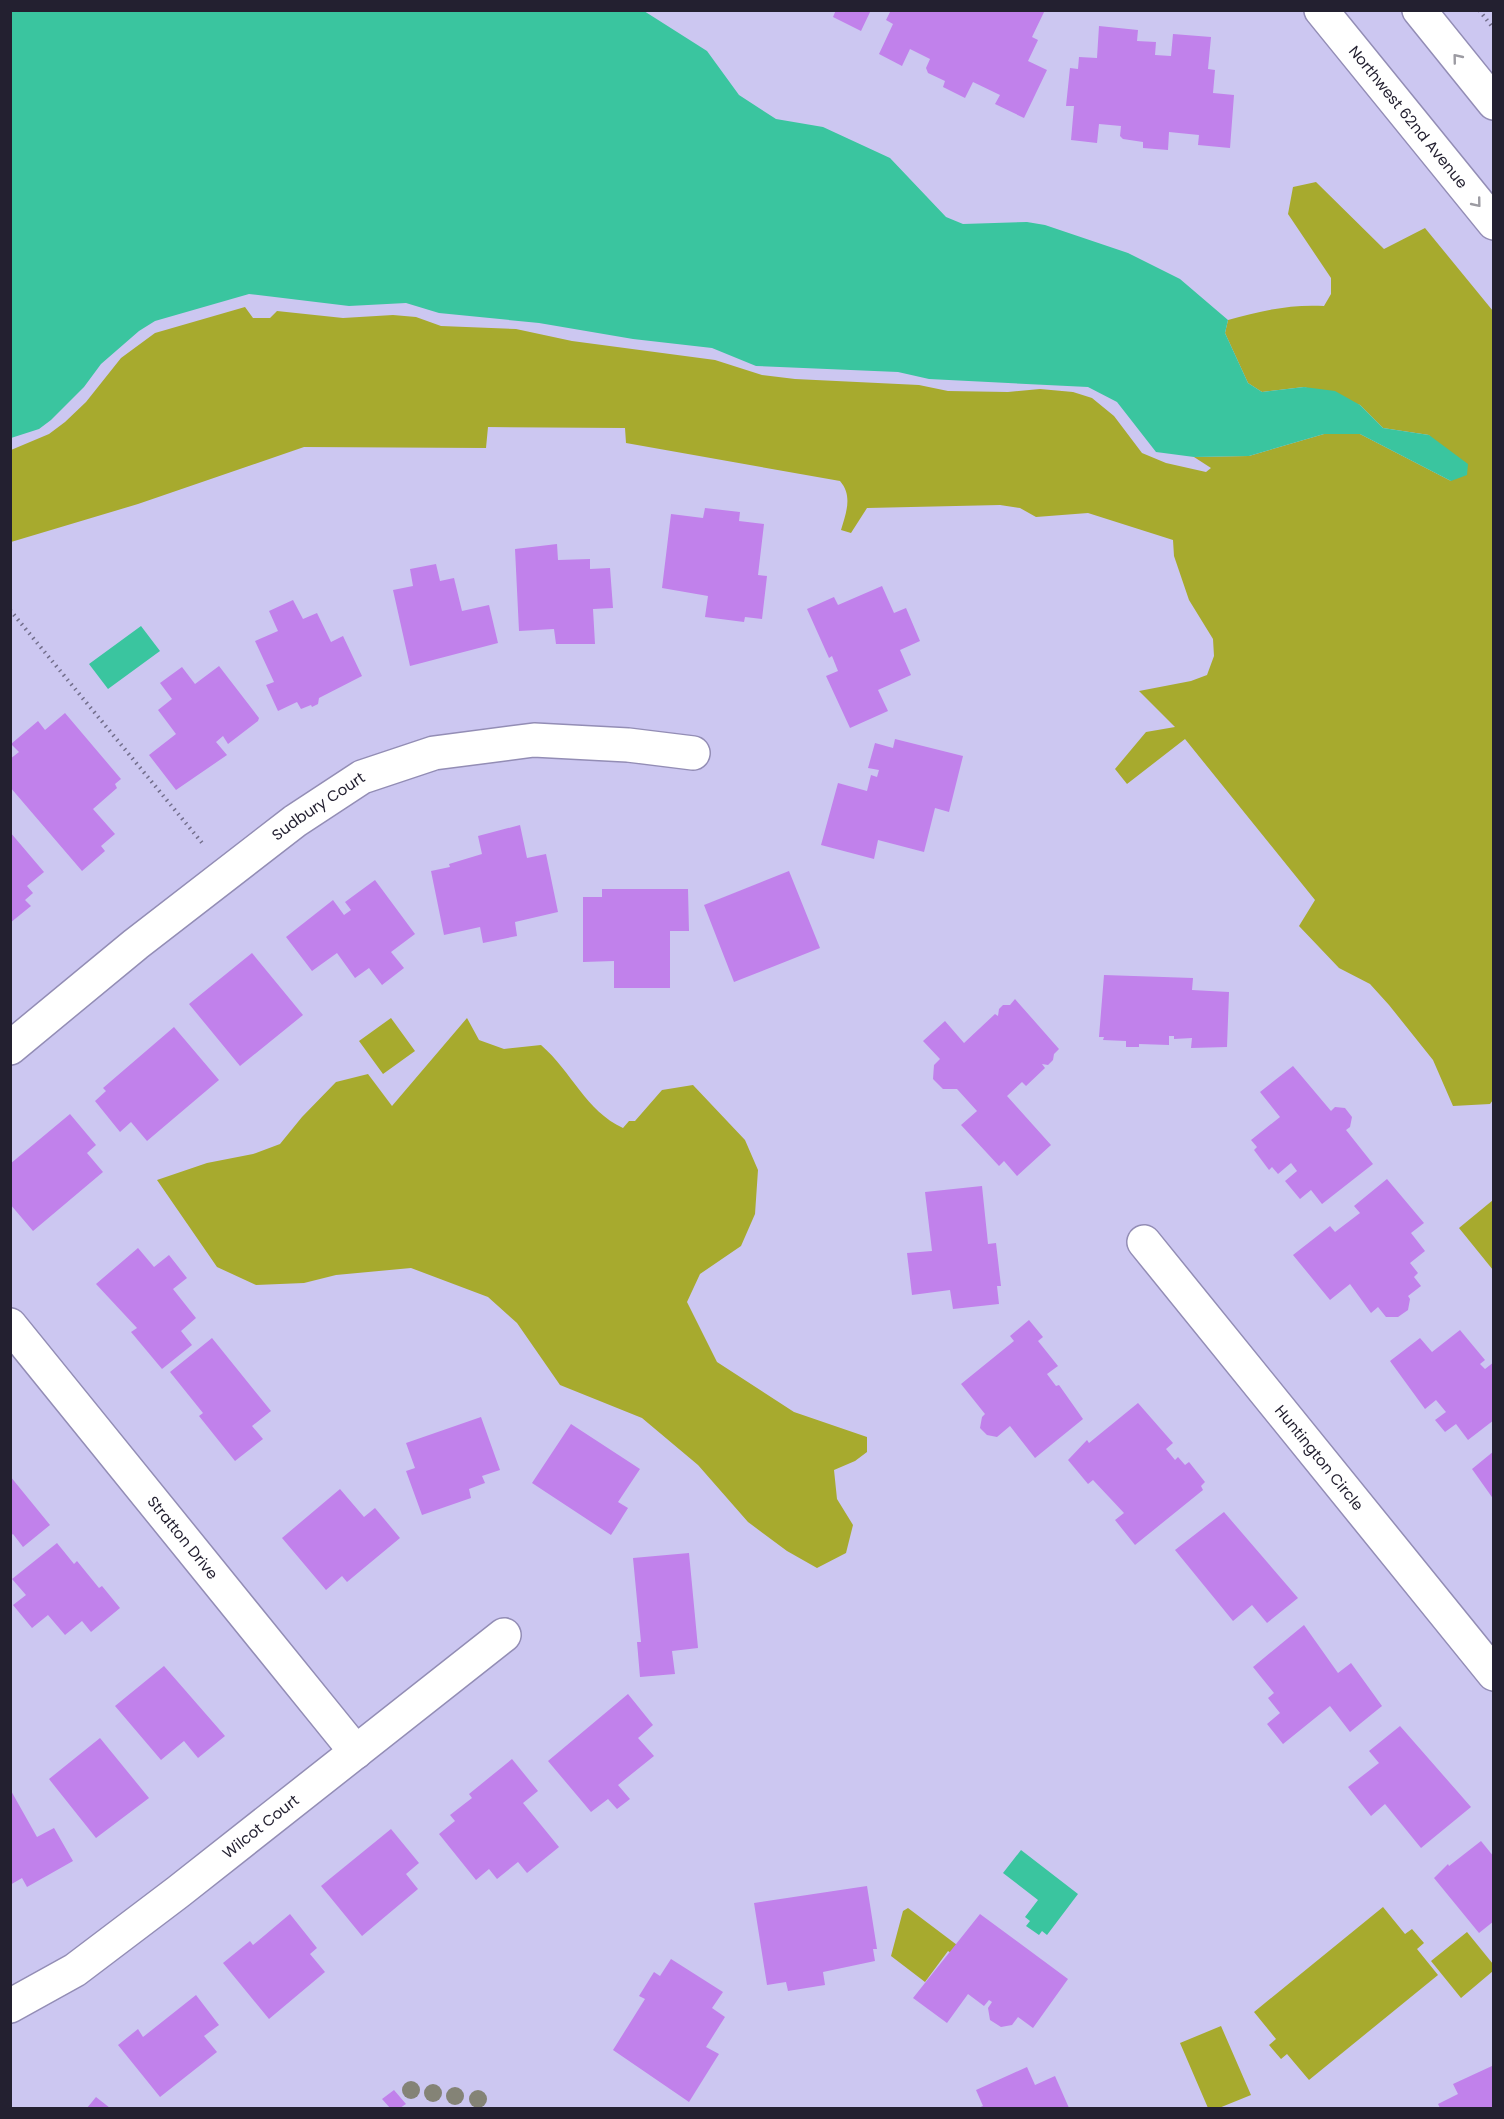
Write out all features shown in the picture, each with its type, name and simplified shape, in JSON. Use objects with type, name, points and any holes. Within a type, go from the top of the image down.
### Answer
[{"type":"street","name":"Northwest 62nd Avenue","points":[[1321,10],[1494,223]]},
{"type":"street","points":[[1419,10],[1494,103]]},
{"type":"street","name":"Sudbury Court","points":[[10,1048],[136,944],[276,835],[362,777],[434,753],[534,740],[628,745],[693,753]]},
{"type":"street","name":"Huntington Circle","points":[[1144,1242],[1494,1674]]},
{"type":"street","name":"Stratton Drive","points":[[10,1324],[356,1752]]},
{"type":"street","name":"Wilcot Court","points":[[10,2006],[75,1970],[504,1635]]},
{"type":"path","points":[[1479,10],[1494,29]]},
{"type":"path","points":[[10,610],[203,844]]},
{"type":"shaded area","points":[[11,11],[644,11],[707,51],[739,95],[776,119],[823,127],[890,158],[946,217],[963,224],[1027,222],[1045,225],[1128,253],[1180,279],[1228,320],[1225,333],[1248,383],[1262,392],[1304,387],[1335,391],[1360,405],[1383,428],[1429,435],[1468,464],[1467,475],[1451,481],[1360,434],[1324,434],[1249,456],[1194,457],[1156,452],[1117,402],[1088,387],[929,379],[898,372],[756,366],[712,348],[633,339],[539,323],[439,313],[406,303],[349,306],[249,294],[155,321],[139,331],[101,364],[84,387],[51,420],[39,429],[11,438]]},
{"type":"shaded area","points":[[1316,182],[1384,249],[1425,228],[1493,311],[1493,1100],[1490,1104],[1453,1106],[1433,1060],[1389,1005],[1370,984],[1339,968],[1299,926],[1315,900],[1185,739],[1127,784],[1115,769],[1146,732],[1175,727],[1139,691],[1191,681],[1207,675],[1214,656],[1213,639],[1189,600],[1174,556],[1173,540],[1088,513],[1036,517],[1020,508],[1000,505],[867,508],[851,533],[841,530],[847,499],[840,481],[626,443],[625,428],[488,427],[486,448],[304,447],[138,504],[11,542],[11,450],[49,434],[65,422],[86,402],[121,358],[155,333],[245,307],[253,318],[270,318],[277,311],[343,318],[393,315],[416,317],[441,326],[516,329],[572,341],[715,360],[762,375],[795,379],[919,385],[948,391],[1008,392],[1040,389],[1073,392],[1092,398],[1114,416],[1142,453],[1166,463],[1206,472],[1211,468],[1194,457],[1249,456],[1324,434],[1360,434],[1451,481],[1429,435],[1383,428],[1360,405],[1304,387],[1262,392],[1248,383],[1225,333],[1228,320],[1287,307],[1324,306],[1331,294],[1331,278],[1288,214],[1293,187]]},
{"type":"shaded area","points":[[141,626],[160,651],[108,689],[89,664]]},
{"type":"shaded area","points":[[391,1018],[415,1051],[383,1074],[359,1041]]},
{"type":"shaded area","points":[[467,1018],[479,1040],[504,1049],[541,1045],[599,1112],[623,1128],[629,1121],[635,1121],[662,1090],[693,1085],[745,1140],[758,1170],[755,1214],[741,1246],[700,1274],[687,1302],[717,1362],[794,1412],[867,1437],[867,1452],[855,1461],[834,1470],[837,1499],[853,1525],[846,1553],[817,1568],[787,1551],[748,1522],[698,1465],[642,1418],[560,1385],[517,1323],[488,1297],[411,1268],[336,1275],[304,1283],[256,1285],[217,1267],[157,1180],[207,1163],[253,1154],[280,1144],[336,1082],[368,1074],[392,1106]]},
{"type":"shaded area","points":[[1493,1200],[1493,1270],[1459,1228]]},
{"type":"shaded area","points":[[1021,1850],[1078,1894],[1047,1935],[1042,1931],[1039,1935],[1026,1926],[1030,1921],[1025,1917],[1038,1900],[1003,1873]]},
{"type":"shaded area","points":[[1383,1907],[1405,1934],[1412,1929],[1424,1943],[1417,1949],[1438,1975],[1309,2080],[1287,2054],[1281,2059],[1269,2045],[1276,2039],[1254,2012]]},
{"type":"shaded area","points":[[908,1908],[957,1945],[951,1953],[948,1951],[925,1982],[891,1956],[903,1911]]},
{"type":"shaded area","points":[[1467,1932],[1493,1964],[1493,1971],[1461,1998],[1431,1961]]},
{"type":"shaded area","points":[[1221,2026],[1251,2095],[1219,2108],[1208,2108],[1180,2043]]},
{"type":"building","points":[[836,10],[871,10],[861,31],[833,17]]},
{"type":"building","points":[[891,10],[1045,10],[1032,37],[1038,40],[1028,61],[1047,70],[1024,118],[995,104],[1000,95],[973,82],[965,98],[943,87],[945,81],[928,73],[926,68],[930,59],[910,49],[902,66],[879,54],[893,24],[886,20]]},
{"type":"building","points":[[1099,26],[1138,30],[1137,41],[1156,42],[1155,55],[1171,56],[1173,34],[1211,37],[1208,69],[1215,70],[1213,93],[1234,95],[1230,148],[1198,145],[1199,135],[1169,132],[1168,150],[1143,148],[1143,142],[1123,139],[1120,136],[1121,126],[1099,124],[1097,143],[1071,140],[1074,106],[1066,106],[1070,68],[1078,69],[1079,57],[1097,58]]},
{"type":"building","points":[[705,508],[740,512],[739,521],[764,524],[758,575],[767,576],[762,619],[745,617],[744,622],[705,617],[708,596],[662,588],[671,514],[703,518]]},
{"type":"building","points":[[557,544],[558,560],[590,559],[590,569],[610,568],[613,608],[593,609],[595,644],[556,644],[554,629],[519,631],[515,549]]},
{"type":"building","points":[[436,564],[440,581],[454,578],[462,611],[489,605],[498,643],[410,666],[393,590],[413,586],[410,569]]},
{"type":"building","points":[[882,586],[894,613],[906,608],[920,641],[900,650],[911,675],[878,690],[888,711],[850,728],[826,676],[838,671],[832,656],[829,658],[807,609],[834,597],[838,605]]},
{"type":"building","points":[[293,600],[303,619],[317,613],[331,642],[343,636],[362,676],[319,698],[318,704],[312,707],[311,705],[301,709],[297,702],[278,711],[266,685],[274,682],[255,641],[278,631],[269,611]]},
{"type":"building","points":[[219,666],[259,718],[258,721],[228,744],[223,736],[216,742],[227,755],[176,790],[149,755],[176,734],[158,710],[172,699],[160,683],[182,667],[195,684]]},
{"type":"building","points":[[65,713],[121,779],[115,784],[117,788],[93,809],[115,834],[101,846],[105,851],[82,871],[10,787],[10,759],[19,752],[11,744],[38,721],[45,730]]},
{"type":"building","points":[[895,739],[963,756],[949,812],[935,808],[924,852],[878,840],[874,859],[821,845],[838,783],[867,791],[871,775],[877,777],[879,770],[868,768],[875,743],[893,748]]},
{"type":"building","points":[[520,825],[527,858],[546,854],[558,912],[515,922],[517,936],[483,943],[480,927],[444,935],[431,871],[450,867],[449,864],[482,854],[478,836]]},
{"type":"building","points":[[10,832],[44,872],[27,886],[33,893],[25,900],[31,906],[10,923]]},
{"type":"building","points":[[789,871],[820,948],[734,982],[704,905]]},
{"type":"building","points":[[375,880],[415,934],[391,952],[404,968],[382,985],[369,968],[355,978],[337,953],[312,971],[286,937],[333,900],[344,915],[351,910],[345,902]]},
{"type":"building","points":[[602,889],[688,889],[689,931],[670,931],[670,988],[614,988],[614,961],[583,962],[583,897],[602,897]]},
{"type":"building","points":[[252,953],[303,1015],[240,1066],[189,1004]]},
{"type":"building","points":[[1104,975],[1193,978],[1192,990],[1229,992],[1227,1047],[1191,1048],[1192,1038],[1174,1039],[1174,1036],[1169,1036],[1169,1045],[1139,1044],[1139,1047],[1126,1047],[1126,1041],[1103,1040],[1104,1037],[1099,1037]]},
{"type":"building","points":[[1015,999],[1059,1049],[1054,1054],[1053,1060],[1048,1065],[1042,1064],[1045,1068],[1026,1086],[1022,1082],[1007,1096],[1051,1145],[1017,1176],[1004,1161],[999,1166],[961,1125],[977,1111],[957,1089],[943,1089],[933,1079],[934,1065],[940,1059],[923,1041],[945,1021],[964,1043],[995,1014],[998,1016],[999,1009],[1003,1005],[1010,1005]]},
{"type":"building","points":[[174,1027],[219,1080],[147,1141],[131,1122],[120,1132],[95,1101],[106,1091],[103,1088]]},
{"type":"building","points":[[1293,1066],[1331,1111],[1335,1107],[1345,1108],[1352,1117],[1350,1127],[1346,1130],[1373,1164],[1322,1204],[1311,1190],[1300,1199],[1285,1181],[1297,1171],[1291,1163],[1278,1174],[1272,1167],[1269,1170],[1254,1150],[1257,1147],[1251,1140],[1280,1117],[1260,1092]]},
{"type":"building","points":[[70,1114],[96,1145],[87,1153],[103,1172],[33,1231],[10,1204],[10,1164]]},
{"type":"building","points":[[1387,1179],[1424,1223],[1411,1233],[1425,1251],[1410,1263],[1418,1273],[1414,1277],[1421,1286],[1408,1296],[1410,1299],[1408,1310],[1398,1317],[1386,1317],[1378,1307],[1371,1313],[1350,1284],[1330,1300],[1293,1255],[1330,1226],[1335,1232],[1360,1213],[1354,1206]]},
{"type":"building","points":[[982,1186],[988,1244],[996,1243],[1001,1286],[997,1286],[999,1304],[953,1309],[950,1290],[912,1295],[907,1253],[932,1251],[925,1192]]},
{"type":"building","points":[[138,1248],[154,1267],[169,1255],[187,1278],[173,1289],[196,1318],[181,1331],[192,1345],[162,1369],[131,1332],[137,1328],[96,1284]]},
{"type":"building","points":[[1029,1320],[1043,1337],[1038,1341],[1058,1366],[1047,1374],[1056,1386],[1059,1385],[1083,1419],[1035,1458],[1010,1426],[997,1437],[987,1435],[980,1428],[982,1417],[985,1414],[961,1384],[1014,1341],[1010,1336]]},
{"type":"building","points":[[1460,1330],[1485,1360],[1480,1364],[1485,1369],[1494,1362],[1494,1420],[1468,1440],[1456,1424],[1445,1432],[1435,1420],[1446,1412],[1436,1400],[1425,1409],[1390,1361],[1420,1338],[1432,1352]]},
{"type":"building","points":[[212,1338],[271,1411],[252,1426],[263,1439],[235,1461],[199,1416],[203,1413],[170,1372]]},
{"type":"building","points":[[1138,1403],[1173,1443],[1166,1449],[1175,1460],[1178,1457],[1185,1465],[1189,1462],[1205,1482],[1201,1486],[1203,1490],[1135,1545],[1115,1520],[1124,1513],[1093,1480],[1088,1484],[1068,1460],[1087,1440],[1089,1443]]},
{"type":"building","points":[[481,1417],[500,1470],[482,1476],[485,1483],[469,1489],[471,1498],[422,1515],[406,1471],[415,1468],[406,1443]]},
{"type":"building","points":[[571,1424],[640,1469],[618,1502],[628,1508],[611,1535],[532,1483]]},
{"type":"building","points":[[1494,1451],[1494,1500],[1472,1469]]},
{"type":"building","points":[[10,1476],[50,1525],[23,1547],[13,1534],[10,1536]]},
{"type":"building","points":[[340,1489],[364,1517],[375,1508],[400,1538],[347,1582],[342,1576],[326,1590],[282,1538]]},
{"type":"building","points":[[1224,1512],[1298,1598],[1267,1623],[1252,1605],[1233,1621],[1175,1550]]},
{"type":"building","points":[[57,1543],[74,1564],[77,1561],[99,1588],[102,1586],[120,1608],[91,1632],[82,1621],[65,1635],[48,1615],[32,1628],[13,1605],[26,1595],[12,1579]]},
{"type":"building","points":[[689,1553],[698,1648],[672,1651],[675,1674],[640,1677],[637,1642],[641,1642],[633,1558]]},
{"type":"building","points":[[1304,1625],[1338,1673],[1351,1663],[1382,1706],[1350,1732],[1330,1706],[1283,1744],[1267,1724],[1280,1713],[1268,1698],[1274,1693],[1253,1667]]},
{"type":"building","points":[[164,1666],[225,1736],[198,1758],[184,1741],[161,1760],[115,1706]]},
{"type":"building","points":[[628,1694],[653,1725],[638,1738],[654,1756],[618,1785],[630,1799],[617,1809],[608,1799],[591,1812],[548,1761]]},
{"type":"building","points":[[1400,1726],[1471,1807],[1421,1848],[1385,1804],[1371,1816],[1348,1787],[1379,1763],[1369,1751]]},
{"type":"building","points":[[100,1738],[149,1798],[96,1838],[49,1779]]},
{"type":"building","points":[[512,1759],[538,1791],[523,1803],[559,1847],[527,1873],[518,1862],[497,1879],[489,1869],[476,1880],[439,1834],[455,1821],[450,1815],[472,1798],[469,1794]]},
{"type":"building","points":[[10,1789],[37,1837],[54,1828],[73,1861],[27,1887],[22,1878],[10,1885]]},
{"type":"building","points":[[391,1829],[419,1863],[406,1874],[418,1889],[362,1936],[321,1886]]},
{"type":"building","points":[[1481,1841],[1494,1857],[1494,1921],[1479,1933],[1434,1878],[1448,1864],[1449,1866]]},
{"type":"building","points":[[867,1886],[877,1949],[873,1949],[875,1961],[823,1972],[825,1985],[788,1991],[786,1982],[767,1985],[754,1903]]},
{"type":"building","points":[[290,1914],[317,1948],[310,1954],[325,1972],[269,2019],[223,1963],[250,1941],[253,1945]]},
{"type":"building","points":[[980,1914],[1068,1979],[1033,2028],[1018,2017],[1012,2025],[1001,2027],[990,2020],[988,2008],[992,2002],[989,2000],[984,2006],[968,1994],[947,2023],[913,1998]]},
{"type":"building","points":[[671,1959],[723,1992],[712,2008],[725,2017],[706,2047],[719,2054],[689,2102],[613,2050],[645,1999],[639,1996],[654,1972],[660,1976]]},
{"type":"building","points":[[196,1995],[219,2025],[204,2036],[217,2052],[160,2097],[118,2045],[138,2029],[143,2037]]},
{"type":"building","points":[[1492,2066],[1494,2108],[1440,2108],[1438,2104],[1458,2094],[1453,2084]]},
{"type":"building","points":[[1027,2067],[1035,2085],[1055,2076],[1069,2108],[978,2108],[983,2106],[976,2090]]},
{"type":"building","points":[[394,2090],[406,2104],[400,2108],[390,2108],[382,2099]]},
{"type":"building","points":[[96,2097],[110,2108],[87,2108]]}]
